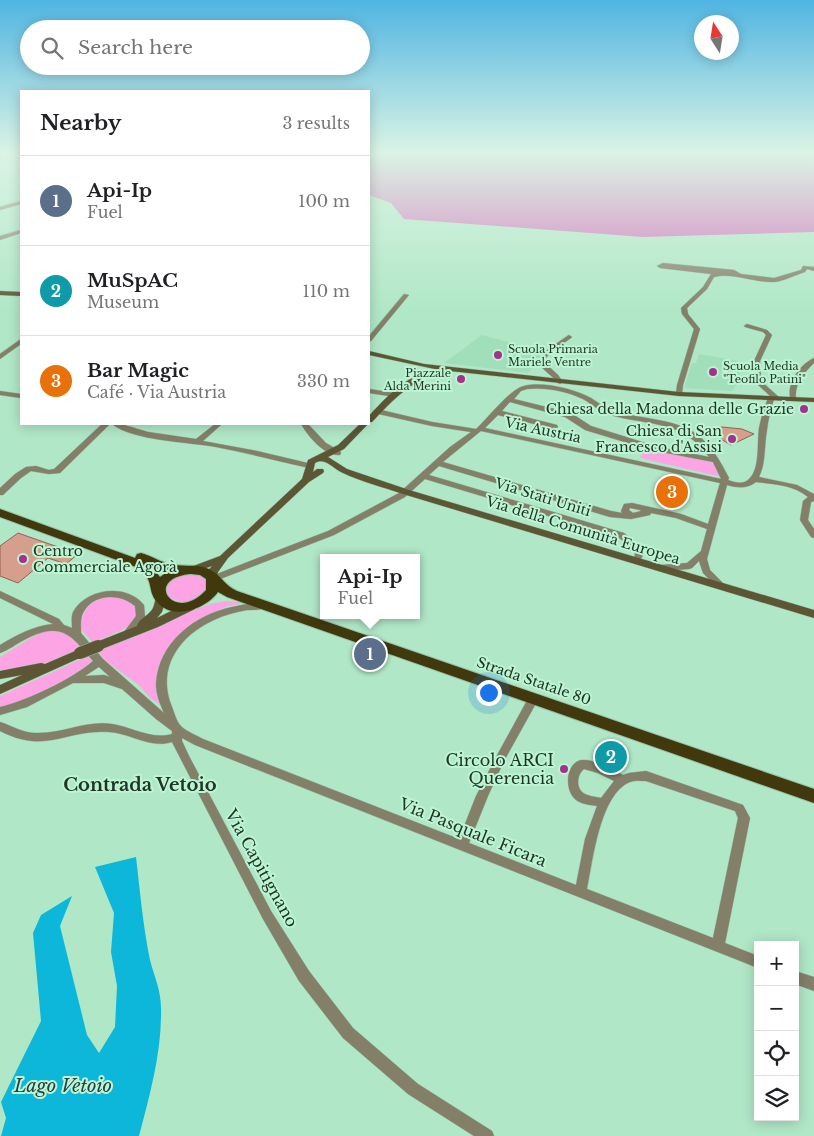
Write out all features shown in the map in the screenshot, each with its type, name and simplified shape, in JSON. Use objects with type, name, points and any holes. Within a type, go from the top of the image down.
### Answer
[{"type":"main road","points":[[0,513],[143,565],[154,576],[160,595],[173,606],[196,604],[212,591],[212,579],[204,572],[167,568],[115,548],[67,536]]},
{"type":"main road","points":[[160,595],[162,583],[169,576],[192,570]]},
{"type":"main road","name":"Strada Statale 80","points":[[212,579],[223,590],[814,796]]},
{"type":"main road","name":"Strada Statale 80","points":[[196,604],[221,598],[243,597]]},
{"type":"street","points":[[0,238],[20,231]]},
{"type":"street","points":[[736,274],[702,272],[660,266],[736,274],[748,278],[774,280],[801,272],[805,267],[814,269],[812,266],[814,263]]},
{"type":"street","points":[[702,272],[709,274],[710,278]]},
{"type":"street","points":[[679,394],[697,329],[684,310],[705,288],[710,278],[714,275],[722,274]]},
{"type":"street","points":[[0,293],[20,294]]},
{"type":"street","points":[[370,339],[406,295]]},
{"type":"street","points":[[747,326],[765,331],[769,335],[757,361],[758,382],[774,398]]},
{"type":"street","points":[[560,382],[540,361],[549,351],[569,337]]},
{"type":"street","points":[[0,357],[20,342]]},
{"type":"street","points":[[370,353],[424,366],[547,384],[581,396],[609,412],[685,431],[697,438],[715,460],[725,476],[725,482],[700,563],[702,572],[696,579]]},
{"type":"street","points":[[793,399],[792,388],[802,370],[814,360]]},
{"type":"street","points":[[406,362],[412,366],[414,377]]},
{"type":"street","points":[[370,419],[414,377],[423,372],[424,366]]},
{"type":"street","points":[[414,377],[452,370]]},
{"type":"street","points":[[547,384],[560,382],[679,394],[814,400]]},
{"type":"street","points":[[337,450],[327,467],[306,480],[223,559],[212,573],[212,579],[332,533],[406,492],[479,430],[522,388],[538,383]]},
{"type":"street","points":[[370,391],[395,394]]},
{"type":"street","points":[[0,393],[20,396]]},
{"type":"street","points":[[751,481],[763,448],[763,431],[774,398]]},
{"type":"street","points":[[509,400],[568,415],[588,428],[654,448],[715,460]]},
{"type":"street","name":"Via Austria","points":[[377,411],[432,424],[479,430],[725,482],[751,481],[796,487],[808,492],[814,498]]},
{"type":"street","points":[[497,412],[554,427]]},
{"type":"street","points":[[0,493],[27,470],[33,469],[48,473],[57,471],[105,425]]},
{"type":"street","points":[[119,425],[130,429],[327,467]]},
{"type":"street","points":[[197,442],[218,425]]},
{"type":"street","points":[[305,425],[316,438],[337,450]]},
{"type":"street","points":[[306,480],[313,463],[337,450],[363,425]]},
{"type":"street","points":[[313,463],[326,458],[327,467]]},
{"type":"street","points":[[438,463],[610,514],[631,516],[625,511],[629,506],[645,512],[678,516],[711,528]]},
{"type":"street","name":"Via della Comunità Europea","points":[[327,467],[814,614]]},
{"type":"street","name":"Via Stati Uniti","points":[[424,476],[621,535],[638,549],[639,556],[636,561]]},
{"type":"street","points":[[701,477],[712,485],[720,498]]},
{"type":"street","points":[[814,498],[807,501],[804,520],[814,535]]},
{"type":"street","points":[[192,570],[223,559]]},
{"type":"street","points":[[223,559],[222,568],[236,571]]},
{"type":"street","points":[[657,567],[683,567],[700,563]]},
{"type":"street","points":[[700,563],[708,574],[721,586]]},
{"type":"street","points":[[0,649],[37,630],[60,627],[76,633],[75,623],[82,606],[100,596],[116,593],[133,598],[140,605],[140,618],[126,634]]},
{"type":"street","points":[[0,594],[56,621],[60,627]]},
{"type":"street","points":[[126,634],[154,615],[158,610],[160,595]]},
{"type":"street","points":[[0,690],[54,664],[154,624],[196,604]]},
{"type":"street","points":[[0,726],[12,733],[31,739],[97,728],[112,728],[152,739],[165,740],[177,734],[161,687],[164,664],[174,646],[185,634],[205,620],[222,612],[243,607],[270,606]]},
{"type":"street","name":"Via Capitignano","points":[[76,633],[98,660],[157,712],[177,734],[184,757],[267,915],[304,976],[348,1033],[414,1089],[487,1136]]},
{"type":"street","points":[[0,716],[67,682],[96,664],[98,660]]},
{"type":"street","points":[[0,675],[54,664]]},
{"type":"street","points":[[67,682],[80,679],[104,679],[132,690]]},
{"type":"street","points":[[462,846],[482,796],[534,698]]},
{"type":"street","points":[[157,712],[164,712],[167,705]]},
{"type":"street","points":[[0,711],[17,708]]},
{"type":"street","name":"Via Pasquale Ficara","points":[[177,734],[754,960]]},
{"type":"street","points":[[603,803],[576,794],[573,782],[578,768],[583,765],[590,765],[621,780]]},
{"type":"street","points":[[580,893],[596,821],[603,803],[621,780],[634,776],[646,776],[742,811],[744,818],[718,947]]},
{"type":"street","points":[[799,978],[814,984]]},
{"type":"shaded area","points":[[393,206],[814,206],[814,232],[643,237],[404,219]]},
{"type":"shaded area","name":"Scuola Primaria Mariele Ventre","points":[[482,335],[545,352],[528,373],[444,363]]},
{"type":"shaded area","name":"Scuola Media \"Teofilo Patini\"","points":[[699,354],[737,361],[735,371],[740,373],[738,382],[732,391],[684,388],[692,363],[696,363]]},
{"type":"shaded area","points":[[645,448],[715,463],[724,474],[717,476],[640,458]]},
{"type":"shaded area","points":[[194,574],[204,578],[208,585],[205,591],[195,600],[182,602],[165,593],[166,584],[180,575]]},
{"type":"shaded area","points":[[117,595],[134,601],[139,612],[131,626],[93,643],[80,628],[84,613],[96,600]]},
{"type":"shaded area","points":[[227,601],[244,603],[224,608],[191,627],[179,636],[163,657],[159,671],[159,687],[163,707],[149,697],[140,686],[106,661],[98,651],[159,627],[181,614],[214,603]]},
{"type":"shaded area","points":[[48,630],[67,631],[83,648],[50,662],[0,673],[0,657]]},
{"type":"shaded area","points":[[90,655],[93,661],[72,676],[25,700],[0,708],[0,696]]},
{"type":"water","name":"Lago Vetoio","points":[[136,857],[145,934],[161,1001],[160,1041],[151,1089],[139,1136],[1,1136],[6,1118],[1,1102],[41,1021],[33,933],[41,915],[72,896],[60,926],[87,1035],[99,1053],[115,1027],[117,986],[111,952],[114,913],[95,867]]},
{"type":"building","name":"Chiesa di San Francesco d'Assisi","points":[[722,427],[742,429],[754,434],[731,445],[707,431]]},
{"type":"building","name":"Centro Commerciale Agorà","points":[[18,533],[78,554],[66,564],[48,558],[18,583],[0,576],[0,546]]},
{"type":"building","points":[[610,747],[621,751],[619,755],[625,758],[620,766],[615,764],[613,768],[602,762],[603,759],[598,757],[602,749],[608,751]]},
{"type":"place","name":"Scuola Primaria Mariele Ventre","points":[[498,355]]},
{"type":"place","name":"Scuola Media \"Teofilo Patini\"","points":[[713,372]]},
{"type":"place","name":"Piazzale Alda Merini","points":[[461,379]]},
{"type":"place","name":"Chiesa della Madonna delle Grazie","points":[[804,409]]},
{"type":"place","name":"Chiesa di San Francesco d'Assisi","points":[[732,439]]},
{"type":"place","name":"Bar Magic","points":[[672,492]]},
{"type":"place","name":"Centro Commerciale Agorà","points":[[23,559]]},
{"type":"place","name":"Api-Ip","points":[[370,654]]},
{"type":"place","name":"MuSpAC","points":[[611,757]]},
{"type":"place","name":"Circolo ARCI Querencia","points":[[564,769]]},
{"type":"district","name":"Contrada Vetoio","points":[[140,785]]}]
